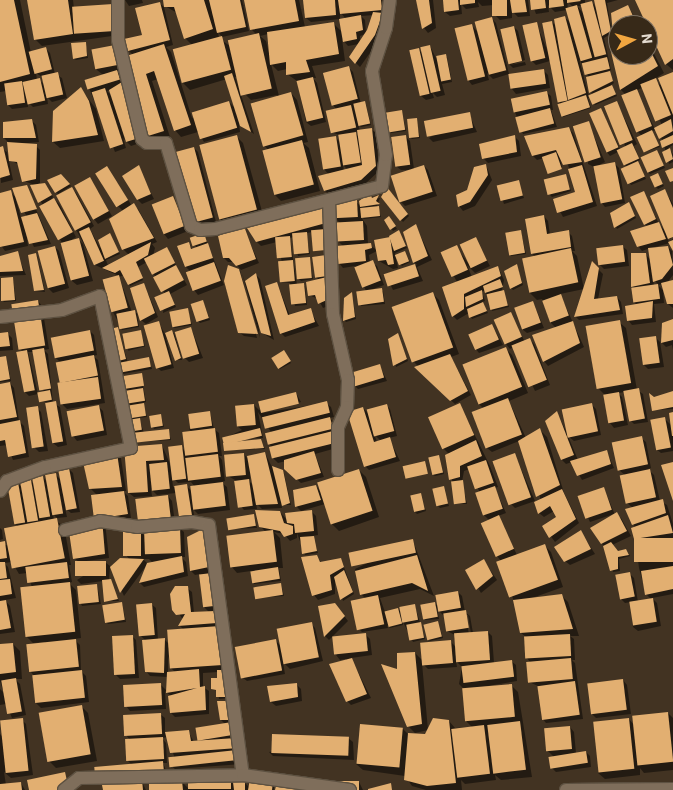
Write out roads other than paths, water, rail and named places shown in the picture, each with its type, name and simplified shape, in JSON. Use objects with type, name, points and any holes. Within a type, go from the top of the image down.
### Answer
[{"type":"street","points":[[118,0],[118,40],[142,139],[147,143],[166,143],[191,226],[200,230],[215,229],[382,186],[386,155],[372,72],[386,28],[390,0]]},
{"type":"street","points":[[329,200],[333,314],[348,380],[347,407],[338,427],[338,470]]},
{"type":"street","points":[[0,317],[62,310],[100,296],[131,448],[45,467],[7,481],[0,491]]},
{"type":"street","points":[[65,530],[100,521],[138,527],[192,522],[208,525],[243,775]]},
{"type":"street","points":[[64,790],[79,778],[243,775],[350,790]]},
{"type":"street","points":[[566,790],[673,789]]}]
